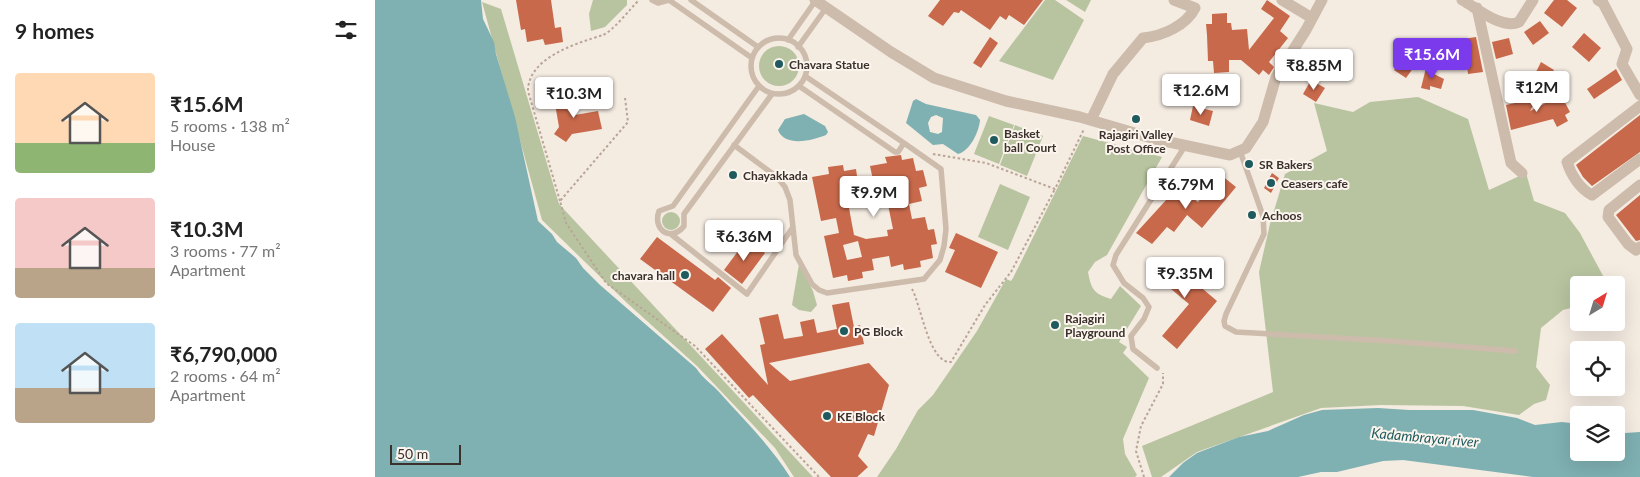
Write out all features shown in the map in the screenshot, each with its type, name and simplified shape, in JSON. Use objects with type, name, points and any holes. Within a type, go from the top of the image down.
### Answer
[{"type":"street","points":[[816,0],[829,4],[891,52],[934,78],[1007,101],[1185,146],[1230,155],[1246,148],[1263,122],[1276,77],[1321,0]]},
{"type":"street","points":[[1089,122],[1113,74],[1143,38],[1159,36],[1190,18],[1195,8],[1174,0]]},
{"type":"street","points":[[1282,0],[1312,18]]},
{"type":"street","points":[[1462,0],[1502,22],[1515,24],[1521,19],[1533,0]]},
{"type":"street","points":[[1599,0],[1627,49],[1622,64],[1640,95]]},
{"type":"street","points":[[1477,8],[1511,163],[1522,173]]},
{"type":"street","points":[[1640,106],[1567,162],[1571,174],[1587,193],[1593,195],[1640,159]]},
{"type":"street","points":[[1640,185],[1609,210],[1608,217],[1628,244],[1636,250],[1640,247]]},
{"type":"lane","points":[[652,0],[658,3],[669,0],[752,58]]},
{"type":"lane","points":[[691,0],[758,47]]},
{"type":"lane","points":[[788,40],[816,0]]},
{"type":"lane","points":[[798,47],[829,4]]},
{"type":"lane","points":[[769,40],[788,40],[798,47],[806,63],[805,76],[799,86],[788,93],[772,94],[759,86],[754,80],[751,70],[752,58],[758,47],[769,40]]},
{"type":"lane","points":[[734,145],[777,177],[785,187],[790,200],[796,255],[812,284],[819,290],[827,293],[924,279],[940,260],[944,246],[946,229],[941,169],[805,76]]},
{"type":"lane","points":[[759,86],[673,206],[659,211],[658,227],[664,233],[672,235],[747,294],[793,227]]},
{"type":"lane","points":[[799,86],[895,152],[898,152],[905,143]]},
{"type":"lane","points":[[672,235],[679,232],[684,226],[684,214],[772,94]]},
{"type":"lane","points":[[1157,368],[1133,349],[1131,336],[1144,319],[1149,307],[1143,298],[1124,283],[1113,266],[1116,255],[1185,146]]},
{"type":"lane","points":[[1240,150],[1261,208],[1264,234],[1226,314],[1224,321],[1229,329],[1236,332],[1391,341],[1515,351]]},
{"type":"path","points":[[639,0],[604,35],[569,46],[540,64],[529,78],[528,91],[566,223],[606,283],[695,346],[819,477]]},
{"type":"path","points":[[560,201],[628,122],[625,98]]},
{"type":"path","points":[[909,281],[931,345],[939,357],[951,362],[985,305],[1011,272],[1089,122]]},
{"type":"path","points":[[928,160],[933,154],[939,154],[965,161],[985,163],[1055,189]]},
{"type":"path","points":[[1144,477],[1136,451],[1141,426],[1163,384],[1164,374],[1157,368]]},
{"type":"green space","points":[[593,0],[627,0],[627,5],[605,27],[591,31],[589,14]]},
{"type":"green space","points":[[1045,0],[1055,0],[1084,20],[1053,80],[999,61]]},
{"type":"green space","points":[[1066,0],[1091,0],[1085,12]]},
{"type":"green space","points":[[482,2],[501,9],[559,204],[813,477],[794,477],[775,448],[697,366],[627,303],[542,220]]},
{"type":"green space","points":[[779,46],[793,52],[799,66],[793,80],[779,86],[765,80],[759,66],[765,52]]},
{"type":"green space","points":[[1418,97],[1468,119],[1489,190],[1526,173],[1534,201],[1565,213],[1580,233],[1603,276],[1570,276],[1570,308],[1563,310],[1541,328],[1536,367],[1550,385],[1546,400],[1534,404],[1519,415],[1463,406],[1381,405],[1321,408],[1197,452],[1161,477],[1152,477],[1142,446],[1273,392],[1259,272],[1270,224],[1285,174],[1327,151],[1314,103],[1353,112],[1370,102]]},
{"type":"green space","name":"Basket ball Court","points":[[989,116],[1014,125],[999,164],[974,154]]},
{"type":"green space","points":[[1015,125],[1043,136],[1027,176],[1000,165]]},
{"type":"green space","name":"Rajagiri Playground","points":[[1083,136],[1162,157],[1107,255],[1095,262],[1088,272],[1090,283],[1097,293],[1111,299],[1120,286],[1141,306],[1119,342],[1127,347],[1123,353],[1149,378],[1123,439],[1125,454],[1137,475],[1135,477],[877,477],[896,449],[918,410],[933,395],[977,331],[1006,279],[1011,281],[1013,278]]},
{"type":"green space","points":[[1000,184],[1030,197],[1008,250],[978,237]]},
{"type":"green space","points":[[671,212],[677,215],[680,221],[677,227],[671,230],[665,227],[662,221],[665,215]]},
{"type":"green space","points":[[799,264],[813,291],[817,305],[811,312],[799,310],[792,305]]},
{"type":"water","points":[[375,0],[481,0],[483,19],[494,42],[515,117],[538,221],[552,234],[557,242],[576,258],[600,285],[696,368],[757,434],[790,477],[375,477]]},
{"type":"water","points":[[916,99],[926,104],[976,115],[980,120],[979,125],[970,145],[958,154],[943,144],[933,145],[906,123],[913,101]],"holes":[[[936,115],[943,118],[942,132],[938,134],[930,132],[928,123],[931,117]]]},
{"type":"water","points":[[804,114],[825,126],[828,132],[826,135],[800,141],[793,141],[782,136],[778,130],[785,119]]},
{"type":"water","name":"Kadambrayar river","points":[[1378,408],[1473,410],[1517,418],[1535,425],[1570,423],[1570,461],[1625,461],[1625,433],[1640,432],[1640,477],[1533,477],[1403,460],[1383,461],[1337,472],[1321,472],[1298,477],[1169,477],[1183,463],[1197,453],[1239,437],[1268,431],[1304,415],[1322,410]]},
{"type":"building","points":[[516,0],[551,0],[555,28],[561,27],[563,42],[545,45],[543,39],[527,42],[525,29],[521,30]]},
{"type":"building","points":[[940,0],[1043,0],[1024,25],[1009,15],[1006,20],[1000,16],[990,30],[961,10],[959,13],[954,12],[943,26],[928,16]]},
{"type":"building","points":[[1267,0],[1290,16],[1280,31],[1288,38],[1269,62],[1274,67],[1269,75],[1263,70],[1259,75],[1241,60],[1229,60],[1229,72],[1214,73],[1213,61],[1208,61],[1206,24],[1212,24],[1212,14],[1227,13],[1227,23],[1231,23],[1232,30],[1247,29],[1249,50],[1274,18],[1261,9]]},
{"type":"building","points":[[1554,0],[1567,0],[1577,8],[1562,27],[1544,13]]},
{"type":"building","points":[[1540,21],[1549,33],[1533,45],[1524,32]]},
{"type":"building","points":[[1584,33],[1601,48],[1589,62],[1572,47]]},
{"type":"building","points":[[990,37],[998,43],[981,68],[973,63]]},
{"type":"building","points":[[1476,37],[1483,72],[1468,74],[1463,39]]},
{"type":"building","points":[[1509,38],[1513,54],[1496,59],[1492,42]]},
{"type":"building","points":[[1406,57],[1416,64],[1406,78],[1394,70]]},
{"type":"building","points":[[1306,60],[1316,67],[1307,81],[1297,74]]},
{"type":"building","points":[[1541,62],[1554,70],[1545,85],[1533,78]]},
{"type":"building","points":[[1426,68],[1433,69],[1432,73],[1444,79],[1441,89],[1430,86],[1430,90],[1421,88]]},
{"type":"building","points":[[1616,69],[1622,80],[1594,99],[1587,89]]},
{"type":"building","points":[[1311,80],[1325,88],[1316,102],[1303,94]]},
{"type":"building","points":[[571,95],[575,115],[598,111],[602,129],[572,134],[566,142],[554,134],[559,127],[554,98]]},
{"type":"building","points":[[1561,95],[1570,112],[1565,115],[1568,121],[1557,127],[1553,119],[1511,130],[1506,105],[1532,99],[1534,104],[1530,111]]},
{"type":"building","points":[[1193,106],[1213,111],[1209,126],[1190,120]]},
{"type":"building","points":[[1640,115],[1640,152],[1592,186],[1583,177],[1576,165]]},
{"type":"building","points":[[901,155],[902,160],[913,158],[916,171],[923,170],[927,186],[919,188],[922,201],[909,204],[912,219],[925,217],[928,230],[934,229],[937,244],[931,245],[933,258],[920,261],[921,267],[904,270],[903,264],[891,267],[889,256],[872,259],[874,270],[862,272],[863,278],[848,281],[847,275],[833,278],[824,236],[839,233],[836,218],[821,221],[812,177],[829,174],[828,167],[843,165],[844,171],[856,169],[858,183],[873,180],[870,166],[887,163],[885,157]],"holes":[[[880,195],[881,201],[887,200],[893,229],[887,230],[888,236],[866,239],[854,235],[849,208],[855,207],[854,199]],[[858,241],[862,257],[847,260],[843,245]]]},
{"type":"building","name":"Ceasers cafe","points":[[1272,173],[1279,178],[1271,193],[1264,188]]},
{"type":"building","points":[[1221,175],[1236,187],[1202,228],[1187,215],[1174,232],[1167,227],[1152,244],[1136,233],[1178,187],[1198,202]]},
{"type":"building","points":[[1640,195],[1640,240],[1636,241],[1616,215]]},
{"type":"building","points":[[956,233],[998,252],[981,288],[945,272],[955,250],[949,248]]},
{"type":"building","name":"chavara hall","points":[[657,237],[715,280],[718,277],[731,288],[713,312],[640,259]]},
{"type":"building","points":[[747,239],[765,253],[742,284],[724,270]]},
{"type":"building","points":[[1165,259],[1181,272],[1190,262],[1205,274],[1197,284],[1217,301],[1177,349],[1162,336],[1189,304],[1153,274]]},
{"type":"building","name":"KE Block","points":[[849,302],[854,327],[860,325],[864,344],[769,363],[790,381],[869,363],[889,385],[874,436],[868,434],[858,456],[868,467],[857,477],[831,477],[753,395],[749,398],[705,349],[722,334],[768,385],[760,345],[765,344],[759,318],[778,314],[784,339],[803,336],[800,322],[814,319],[817,333],[837,329],[832,305]]},
{"type":"place","name":"Chavara Statue","points":[[779,64]]},
{"type":"place","name":"Rajagiri Valley Post Office","points":[[1136,119]]},
{"type":"place","name":"Basket ball Court","points":[[994,140]]},
{"type":"place","name":"SR Bakers","points":[[1249,164]]},
{"type":"place","name":"Chayakkada","points":[[733,175]]},
{"type":"place","name":"Ceasers cafe","points":[[1271,183]]},
{"type":"place","name":"Achoos","points":[[1252,215]]},
{"type":"place","name":"chavara hall","points":[[685,275]]},
{"type":"place","name":"Rajagiri Playground","points":[[1055,325]]},
{"type":"place","name":"PG Block","points":[[844,331]]},
{"type":"place","name":"KE Block","points":[[827,416]]}]
